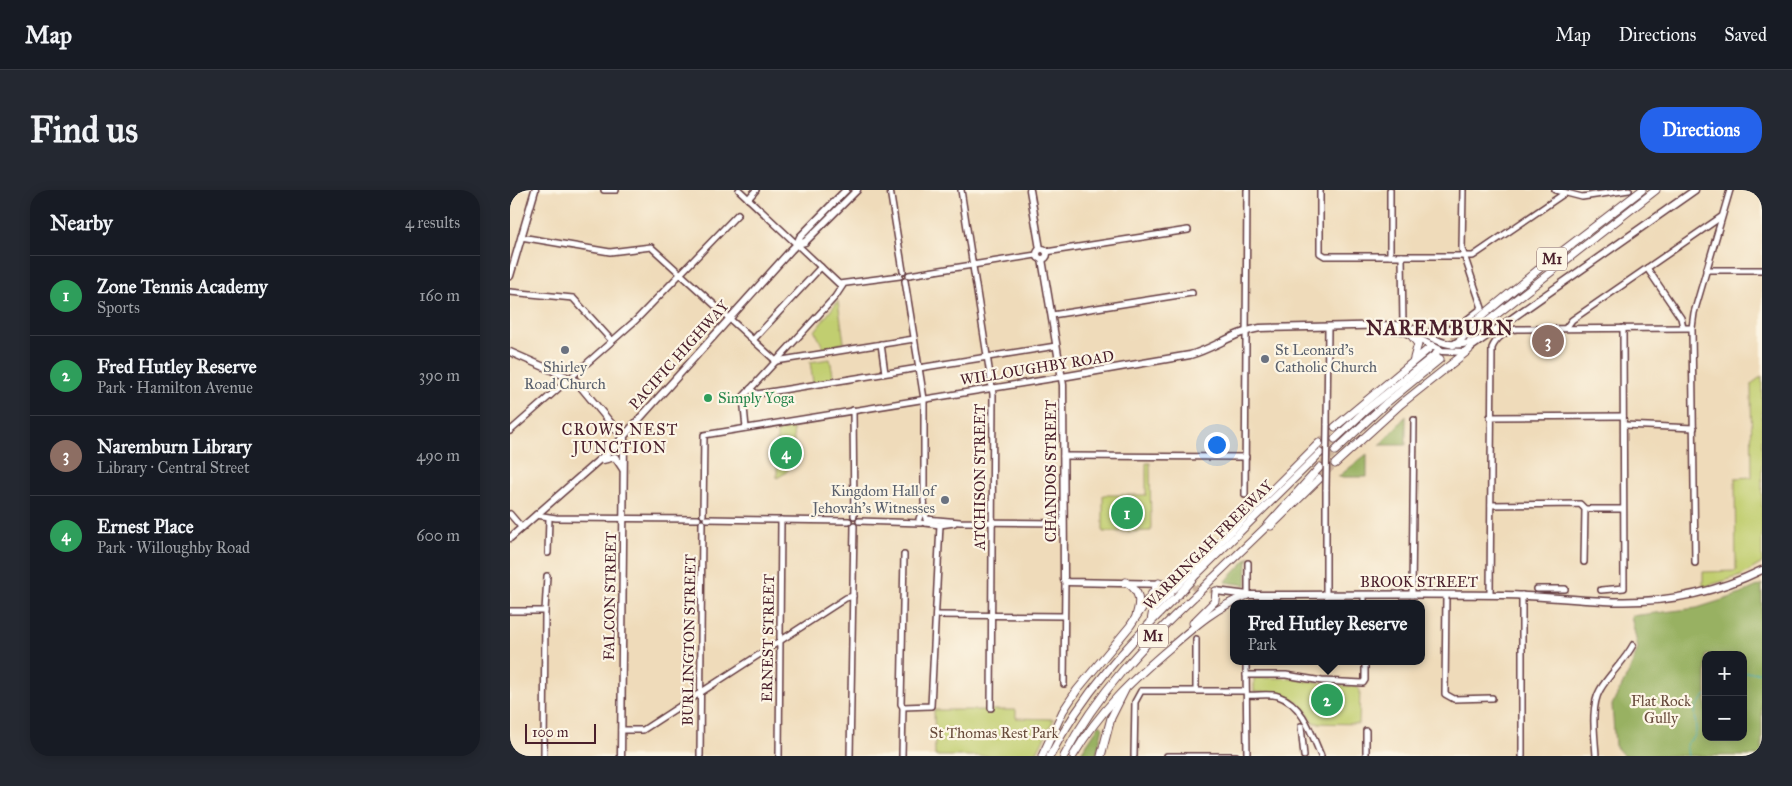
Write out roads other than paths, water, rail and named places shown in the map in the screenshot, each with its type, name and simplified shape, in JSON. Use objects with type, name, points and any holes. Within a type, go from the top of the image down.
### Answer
[{"type":"highway","name":"M1","points":[[1464,331],[1538,269],[1642,190]]},
{"type":"highway","name":"M1","points":[[1464,331],[1656,190]]},
{"type":"highway","points":[[1411,334],[1418,346],[1413,361]]},
{"type":"highway","points":[[1335,427],[1435,344]]},
{"type":"highway","points":[[1334,464],[1401,404],[1469,350]]},
{"type":"highway","points":[[1335,439],[1366,410],[1438,356],[1335,451]]},
{"type":"highway","points":[[1151,621],[1153,610],[1192,574],[1319,443]]},
{"type":"highway","name":"WARRINGAH FREEWAY","points":[[1050,756],[1088,694],[1151,621],[1179,594],[1192,574],[1320,454]]},
{"type":"highway","name":"WARRINGAH FREEWAY","points":[[1064,756],[1086,718],[1114,680],[1148,642],[1266,527],[1320,467]]},
{"type":"highway","points":[[1266,527],[1272,525],[1319,479]]},
{"type":"highway","points":[[1126,582],[1135,589],[1139,596],[1134,621]]},
{"type":"highway","points":[[1042,756],[1063,711],[1077,690],[1134,621],[1158,583]]},
{"type":"highway","points":[[1182,637],[1184,632],[1215,601],[1216,591]]},
{"type":"highway","points":[[1236,600],[1248,595]]},
{"type":"highway","points":[[1073,756],[1102,711],[1135,678],[1218,608],[1230,603]]},
{"type":"highway","points":[[1101,756],[1111,718],[1124,691],[1135,678]]},
{"type":"main road","points":[[510,272],[535,190]]},
{"type":"main road","name":"PACIFIC HIGHWAY","points":[[510,538],[599,461],[623,437],[797,244],[800,237],[846,190]]},
{"type":"main road","name":"PACIFIC HIGHWAY","points":[[797,244],[805,242],[857,190]]},
{"type":"main road","name":"CHANDOS STREET","points":[[1030,190],[1062,377],[1063,575],[1065,581]]},
{"type":"main road","name":"WILLOUGHBY ROAD","points":[[1402,328],[1451,353],[1469,350],[1479,340],[1695,190]]},
{"type":"main road","name":"WILLOUGHBY ROAD","points":[[1062,377],[1171,359],[1202,351],[1247,330],[1402,328],[1427,336],[1435,344],[1452,346],[1479,340]]},
{"type":"main road","points":[[1452,346],[1463,338],[1464,331]]},
{"type":"main road","points":[[510,352],[576,382],[623,437]]},
{"type":"main road","name":"FALCON STREET","points":[[621,756],[624,519],[623,437]]},
{"type":"main road","points":[[599,461],[615,457],[624,471]]},
{"type":"main road","name":"BROOK STREET","points":[[1216,591],[1248,595],[1522,595],[1553,593],[1621,601],[1664,599],[1696,594],[1762,570]]},
{"type":"main road","points":[[1065,581],[1169,584]]},
{"type":"street","points":[[604,190],[616,190]]},
{"type":"street","points":[[739,190],[821,267],[843,285]]},
{"type":"street","points":[[748,198],[756,190]]},
{"type":"street","points":[[890,190],[901,274],[905,280],[924,399],[923,520]]},
{"type":"street","name":"ATCHISON STREET","points":[[960,190],[993,388],[991,708]]},
{"type":"street","points":[[1245,495],[1246,190]]},
{"type":"street","points":[[1320,190],[1320,253],[1325,256],[1473,256],[1565,194]]},
{"type":"street","points":[[1390,190],[1390,256]]},
{"type":"street","points":[[1427,336],[1432,330],[1464,331],[1482,308],[1462,249],[1463,190]]},
{"type":"street","points":[[1555,190],[1582,198],[1629,190]]},
{"type":"street","points":[[1695,563],[1692,328],[1694,313],[1730,190]]},
{"type":"street","points":[[510,431],[636,320],[738,214]]},
{"type":"street","points":[[1566,328],[1572,320],[1722,217]]},
{"type":"street","points":[[746,428],[742,400],[835,297],[843,285],[901,274],[909,275],[1188,230]]},
{"type":"street","points":[[521,237],[610,252],[651,247],[776,361]]},
{"type":"street","points":[[1402,256],[1402,328]]},
{"type":"street","points":[[753,340],[821,267]]},
{"type":"street","points":[[1647,268],[1681,318],[1683,327]]},
{"type":"street","points":[[1706,270],[1762,270]]},
{"type":"street","points":[[905,280],[909,275]]},
{"type":"street","points":[[510,292],[573,298],[612,341]]},
{"type":"street","points":[[1052,315],[1192,293]]},
{"type":"street","points":[[1326,595],[1328,328]]},
{"type":"street","points":[[1600,590],[1624,588],[1623,328]]},
{"type":"street","points":[[1490,594],[1490,417],[1492,348],[1497,339],[1512,330],[1692,328]]},
{"type":"street","points":[[776,361],[914,339]]},
{"type":"street","points":[[881,344],[885,373]]},
{"type":"street","points":[[750,390],[757,394],[1056,346]]},
{"type":"street","name":"WILLOUGHBY ROAD","points":[[704,436],[1062,377]]},
{"type":"street","points":[[853,410],[854,516],[859,521],[923,520],[1063,523]]},
{"type":"street","points":[[1490,417],[1623,416]]},
{"type":"street","points":[[1412,595],[1414,420]]},
{"type":"street","points":[[1624,425],[1694,428]]},
{"type":"street","name":"BURLINGTON STREET","points":[[700,756],[704,436]]},
{"type":"street","points":[[1063,456],[1246,458]]},
{"type":"street","points":[[1491,505],[1580,504],[1585,509],[1623,509]]},
{"type":"street","points":[[1584,562],[1585,509]]},
{"type":"street","points":[[510,514],[522,528]]},
{"type":"street","points":[[536,515],[549,518],[849,521],[854,526]]},
{"type":"street","points":[[849,521],[854,516]]},
{"type":"street","points":[[548,553],[549,518]]},
{"type":"street","name":"ERNEST STREET","points":[[779,756],[781,520]]},
{"type":"street","points":[[923,520],[940,525],[960,522]]},
{"type":"street","points":[[850,756],[854,526],[859,521]]},
{"type":"street","points":[[903,707],[931,706],[940,525]]},
{"type":"street","points":[[902,756],[903,707],[901,704],[904,555]]},
{"type":"street","points":[[1248,563],[1248,595]]},
{"type":"street","points":[[544,756],[547,576]]},
{"type":"street","name":"CHANDOS STREET","points":[[1064,684],[1065,581]]},
{"type":"street","points":[[1537,589],[1553,593],[1565,589]]},
{"type":"street","points":[[1364,595],[1364,600]]},
{"type":"street","points":[[1446,595],[1445,691],[1447,696],[1454,699],[1492,698]]},
{"type":"street","points":[[1522,595],[1522,756]]},
{"type":"street","points":[[621,730],[643,730],[780,640],[846,598],[853,596]]},
{"type":"street","points":[[510,611],[545,611]]},
{"type":"street","points":[[936,615],[1064,616]]},
{"type":"street","points":[[1196,639],[1196,690]]},
{"type":"street","points":[[1596,756],[1596,707],[1598,694],[1626,658],[1633,645]]},
{"type":"street","points":[[1246,665],[1247,756]]},
{"type":"street","points":[[1246,675],[1286,675],[1322,681],[1359,684],[1365,680],[1366,665]]},
{"type":"street","points":[[1134,756],[1135,702],[1141,691],[1196,690],[1277,696],[1288,701],[1309,725],[1321,756]]},
{"type":"street","points":[[1301,726],[1304,756]]},
{"type":"street","points":[[1366,732],[1366,756]]},
{"type":"street","points":[[1167,756],[1236,756]]},
{"type":"waterway","points":[[1747,673],[1762,672]]},
{"type":"waterway","points":[[1688,756],[1686,744],[1694,737],[1696,732],[1695,708],[1705,696]]},
{"type":"tunnel","points":[[1436,353],[1464,331]]},
{"type":"tunnel","points":[[1319,443],[1335,427]]},
{"type":"tunnel","points":[[1320,453],[1335,439]]},
{"type":"tunnel","points":[[1320,467],[1335,451]]},
{"type":"tunnel","points":[[1319,479],[1335,464]]},
{"type":"tunnel","points":[[1183,586],[1216,591]]},
{"type":"place","name":"Naremburn Library","points":[[1548,341]]},
{"type":"place","name":"Shirley Road Church","points":[[565,350]]},
{"type":"place","name":"St Leonard's Catholic Church","points":[[1265,359]]},
{"type":"place","name":"Simply Yoga","points":[[708,398]]},
{"type":"place","name":"Ernest Place","points":[[786,453]]},
{"type":"place","name":"Kingdom Hall of Jehovah's Witnesses","points":[[945,500]]},
{"type":"place","name":"Zone Tennis Academy","points":[[1127,513]]},
{"type":"place","name":"Fred Hutley Reserve","points":[[1327,700]]},
{"type":"district","name":"NAREMBURN","points":[[1440,328]]},
{"type":"district","name":"CROWS NEST JUNCTION","points":[[620,438]]},
{"type":"park label","name":"Flat Rock Gully","points":[[1661,710]]},
{"type":"park label","name":"St Thomas Rest Park","points":[[994,733]]}]
